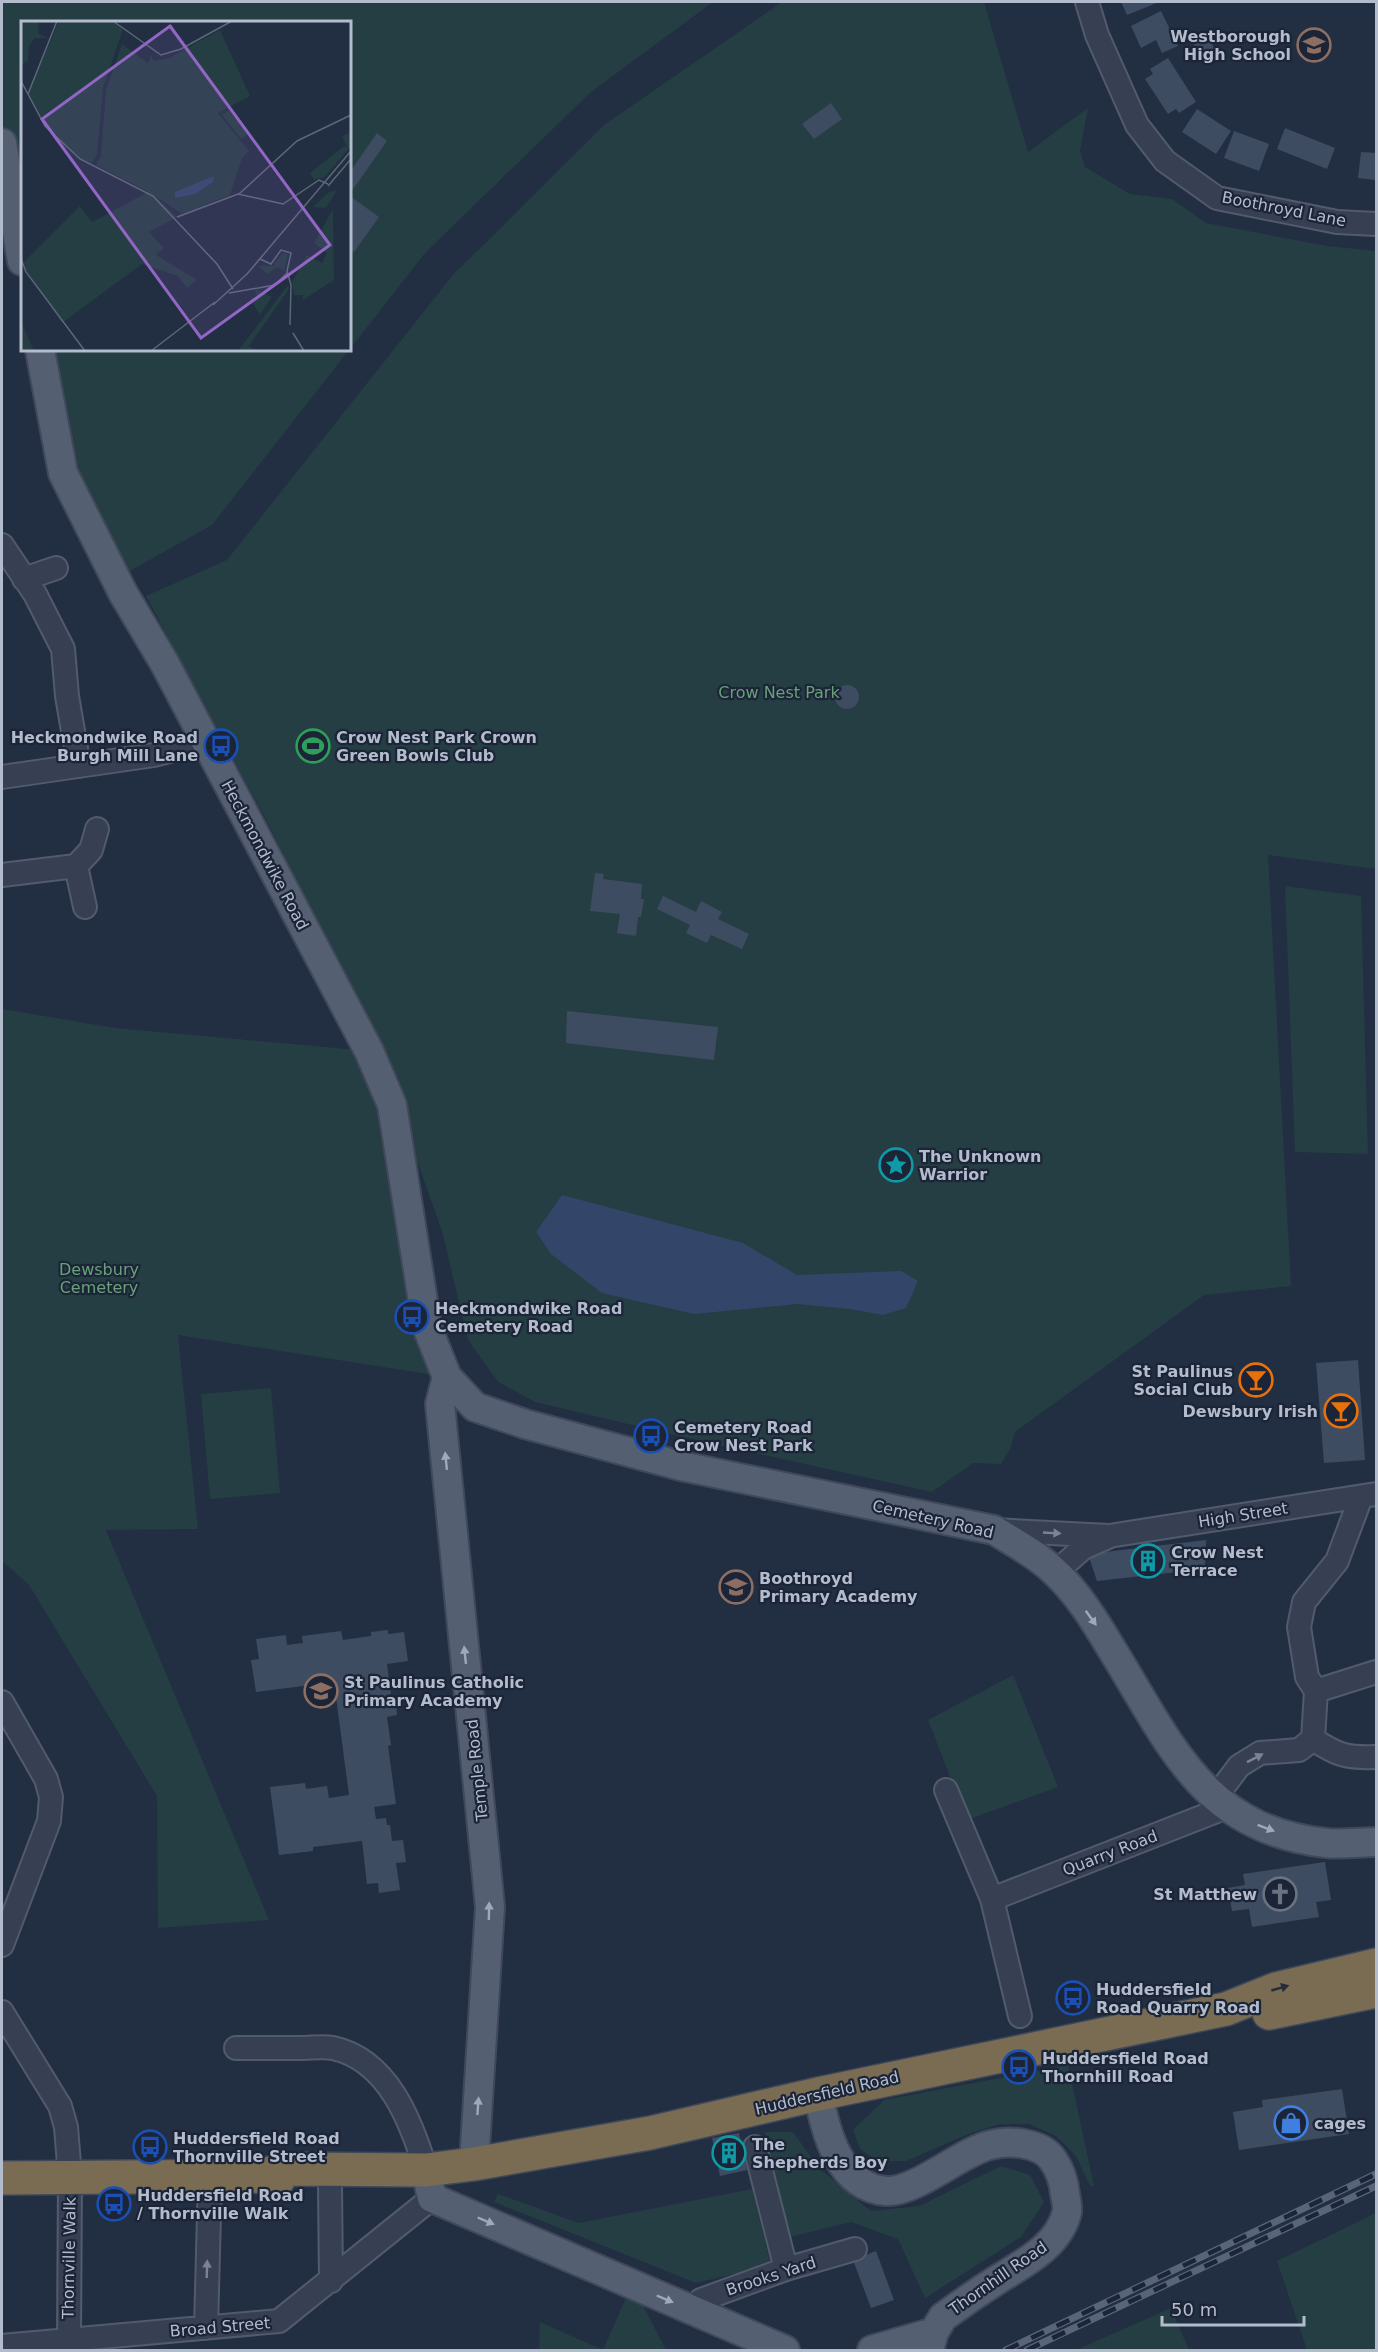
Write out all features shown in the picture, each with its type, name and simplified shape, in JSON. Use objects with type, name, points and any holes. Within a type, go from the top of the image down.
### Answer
[{"type":"highway","name":"Huddersfield Road","points":[[256,2176],[314,2187],[386,2183],[429,2184],[474,2164],[650,2133],[818,2094],[1226,2009],[1276,1989],[1377,1965]]},
{"type":"highway","name":"Huddersfield Road","points":[[1226,2009],[1267,2014],[1377,1991]]},
{"type":"highway","name":"Huddersfield Road","points":[[2,2178],[256,2176],[291,2169],[429,2184]]},
{"type":"main road","points":[[2,143],[21,255]]},
{"type":"main road","name":"Heckmondwike Road","points":[[39,351],[63,472],[123,593],[165,664],[369,1050],[392,1105],[427,1327],[447,1377]]},
{"type":"main road","name":"Cemetery Road","points":[[447,1377],[475,1407],[525,1424],[681,1466],[994,1530],[1038,1556],[1056,1572],[1101,1632],[1183,1765],[1221,1803],[1261,1827],[1294,1838],[1329,1843],[1377,1842]]},
{"type":"main road","name":"Temple Road","points":[[447,1377],[440,1404],[490,1907],[474,2164]]},
{"type":"main road","name":"Thornhill Road","points":[[818,2094],[826,2132],[844,2168],[857,2180],[887,2191],[910,2185],[988,2145],[1009,2142],[1033,2146],[1052,2158],[1064,2184],[1067,2211],[1057,2235],[1038,2254],[944,2317],[931,2341]]},
{"type":"main road","points":[[429,2184],[696,2312],[786,2350]]},
{"type":"main road","points":[[872,2350],[931,2341]]},
{"type":"street","name":"Boothroyd Lane","points":[[1087,2],[1097,35],[1137,125],[1165,161],[1217,198],[1337,222],[1377,224]]},
{"type":"street","points":[[2,545],[35,594],[63,649],[66,696],[79,766]]},
{"type":"street","points":[[24,579],[56,568]]},
{"type":"street","points":[[2,777],[154,755],[205,742]]},
{"type":"street","points":[[2,875],[76,866],[91,850],[97,829]]},
{"type":"street","points":[[76,866],[85,907]]},
{"type":"street","points":[[1221,1803],[1239,1766],[1260,1753],[1299,1750],[1313,1739],[1317,1691],[1307,1677],[1299,1628],[1305,1602],[1337,1561],[1369,1495]]},
{"type":"street","name":"High Street","points":[[994,1530],[1110,1536],[1369,1495]]},
{"type":"street","name":"High Street","points":[[1056,1572],[1083,1548],[1110,1536]]},
{"type":"street","points":[[1317,1691],[1377,1672]]},
{"type":"street","points":[[2,1702],[46,1779],[51,1797],[50,1821],[2,1945]]},
{"type":"street","points":[[1313,1739],[1327,1749],[1349,1758],[1377,1757]]},
{"type":"street","points":[[946,1790],[992,1899],[1020,2016]]},
{"type":"street","name":"Quarry Road","points":[[992,1899],[1221,1803]]},
{"type":"street","name":"Thornville Walk","points":[[2,2012],[60,2106],[66,2127],[70,2177],[69,2340]]},
{"type":"street","points":[[236,2048],[331,2048],[357,2055],[378,2073],[394,2096],[415,2134],[429,2184]]},
{"type":"street","points":[[755,2147],[786,2269]]},
{"type":"street","points":[[206,2328],[210,2177]]},
{"type":"street","name":"Broad Street","points":[[2,2346],[279,2321],[331,2281],[429,2184]]},
{"type":"street","points":[[330,2187],[331,2281]]},
{"type":"street","name":"Brooks Yard","points":[[696,2312],[701,2300],[786,2269],[855,2249]]},
{"type":"green space","points":[[2,2],[713,2],[591,92],[425,253],[351,348],[351,21],[21,21],[21,255],[2,143]]},
{"type":"green space","name":"Crow Nest Park","points":[[782,2],[984,2],[1028,152],[1088,108],[1080,151],[1085,167],[1130,194],[1172,199],[1206,223],[1327,246],[1376,251],[1376,869],[1268,855],[1291,1286],[1204,1295],[1015,1432],[1010,1449],[1001,1464],[973,1463],[932,1492],[535,1402],[498,1382],[468,1340],[442,1231],[367,1022],[271,829],[146,596],[227,560],[452,276],[604,125]]},
{"type":"green space","points":[[40,351],[348,351],[212,525],[130,571],[63,473]]},
{"type":"green space","points":[[1285,886],[1361,896],[1368,1154],[1295,1152]]},
{"type":"green space","name":"Dewsbury Cemetery","points":[[2,1009],[115,1028],[369,1051],[447,1377],[178,1335],[198,1529],[106,1530],[269,1920],[158,1928],[157,1796],[29,1585],[2,1561]]},
{"type":"green space","points":[[271,1388],[280,1493],[210,1499],[201,1394]]},
{"type":"green space","points":[[1013,1675],[1058,1787],[967,1820],[928,1720]]},
{"type":"green space","points":[[1068,2065],[1094,2186],[1090,2186],[1076,2156],[1056,2136],[1029,2124],[1000,2124],[971,2133],[906,2161],[877,2161],[860,2149],[853,2130],[884,2100]]},
{"type":"green space","points":[[765,2132],[793,2132],[819,2168],[871,2211],[919,2206],[1001,2166],[1030,2175],[1044,2202],[1021,2237],[925,2298],[898,2239],[851,2222],[790,2237]]},
{"type":"green space","points":[[752,2189],[771,2265],[696,2283],[494,2202],[498,2194],[579,2223]]},
{"type":"green space","points":[[1376,2213],[1376,2350],[1307,2350],[1277,2261]]},
{"type":"green space","points":[[632,2284],[666,2350],[603,2350]]},
{"type":"green space","points":[[1171,2308],[1189,2350],[1076,2350]]},
{"type":"green space","points":[[540,2322],[603,2350],[539,2350]]},
{"type":"water","points":[[562,1195],[743,1243],[797,1275],[901,1271],[918,1281],[906,1308],[883,1315],[797,1304],[694,1314],[602,1293],[551,1254],[536,1232]]},
{"type":"building","points":[[1121,2],[1159,2],[1127,15]]},
{"type":"building","points":[[1161,11],[1178,46],[1162,53],[1156,40],[1141,48],[1131,26]]},
{"type":"building","points":[[1209,36],[1215,51],[1199,57],[1193,43]]},
{"type":"building","points":[[1168,58],[1196,102],[1179,113],[1176,109],[1168,114],[1145,79],[1153,74],[1150,69]]},
{"type":"building","points":[[831,103],[842,119],[814,139],[802,124]]},
{"type":"building","points":[[1197,109],[1231,131],[1216,154],[1182,132]]},
{"type":"building","points":[[1285,128],[1335,148],[1327,169],[1277,149]]},
{"type":"building","points":[[1234,131],[1269,144],[1259,171],[1224,158]]},
{"type":"building","points":[[377,133],[387,141],[351,192],[351,171]]},
{"type":"building","points":[[1361,152],[1376,153],[1376,180],[1358,178]]},
{"type":"building","points":[[351,197],[379,217],[354,252],[351,250]]},
{"type":"building","points":[[847,685],[856,688],[859,697],[856,706],[847,709],[838,706],[835,697],[838,688]]},
{"type":"building","points":[[595,873],[604,874],[603,879],[642,884],[641,899],[644,899],[641,917],[638,917],[636,936],[617,933],[620,914],[590,911]]},
{"type":"building","points":[[663,896],[696,912],[701,901],[722,912],[718,919],[749,934],[742,949],[711,935],[707,943],[686,933],[690,925],[657,909]]},
{"type":"building","points":[[567,1011],[718,1027],[714,1060],[566,1043]]},
{"type":"building","name":"Dewsbury Irish","points":[[1358,1360],[1365,1460],[1324,1463],[1316,1363]]},
{"type":"building","name":"Crow Nest Terrace","points":[[1206,1540],[1205,1569],[1097,1581],[1088,1554]]},
{"type":"building","points":[[388,1630],[388,1634],[404,1632],[408,1661],[387,1664],[391,1694],[386,1695],[386,1702],[396,1701],[397,1715],[387,1717],[391,1745],[388,1746],[396,1804],[374,1807],[376,1819],[386,1818],[387,1825],[390,1825],[392,1841],[403,1840],[406,1862],[396,1863],[400,1890],[379,1893],[378,1883],[367,1884],[362,1841],[313,1847],[313,1851],[279,1855],[270,1787],[305,1783],[306,1789],[327,1786],[329,1798],[349,1795],[334,1682],[256,1692],[251,1660],[259,1659],[256,1639],[286,1635],[287,1645],[303,1643],[302,1636],[341,1631],[343,1640],[371,1636],[371,1632]]},
{"type":"building","name":"St Matthew","points":[[1325,1862],[1331,1900],[1316,1902],[1319,1917],[1252,1927],[1249,1909],[1232,1911],[1228,1888],[1245,1885],[1243,1874]]},
{"type":"building","name":"cages","points":[[1342,2089],[1349,2134],[1239,2150],[1233,2112],[1263,2107],[1262,2100]]},
{"type":"building","name":"The Shepherds Boy","points":[[739,2133],[747,2170],[720,2176],[712,2138]]},
{"type":"building","points":[[876,2251],[894,2300],[871,2308],[853,2260]]},
{"type":"railway","points":[[1006,2350],[1376,2174]]},
{"type":"railway","points":[[1027,2350],[1376,2186]]},
{"type":"place","name":"Westborough High School","points":[[1314,45]]},
{"type":"place","name":"Heckmondwike Road Burgh Mill Lane","points":[[221,746]]},
{"type":"place","name":"Crow Nest Park Crown Green Bowls Club","points":[[313,746]]},
{"type":"place","name":"The Unknown Warrior","points":[[896,1165]]},
{"type":"place","name":"Heckmondwike Road Cemetery Road","points":[[412,1317]]},
{"type":"place","name":"St Paulinus Social Club","points":[[1256,1380]]},
{"type":"place","name":"Dewsbury Irish","points":[[1341,1411]]},
{"type":"place","name":"Cemetery Road Crow Nest Park","points":[[651,1436]]},
{"type":"place","name":"Crow Nest Terrace","points":[[1148,1561]]},
{"type":"place","name":"Boothroyd Primary Academy","points":[[736,1587]]},
{"type":"place","name":"St Paulinus Catholic Primary Academy","points":[[321,1691]]},
{"type":"place","name":"St Matthew","points":[[1280,1894]]},
{"type":"place","name":"Huddersfield Road Quarry Road","points":[[1073,1998]]},
{"type":"place","name":"Huddersfield Road Thornhill Road","points":[[1019,2067]]},
{"type":"place","name":"cages","points":[[1291,2123]]},
{"type":"place","name":"Huddersfield Road Thornville Street","points":[[150,2147]]},
{"type":"place","name":"The Shepherds Boy","points":[[729,2153]]},
{"type":"place","name":"Huddersfield Road / Thornville Walk","points":[[114,2204]]}]
